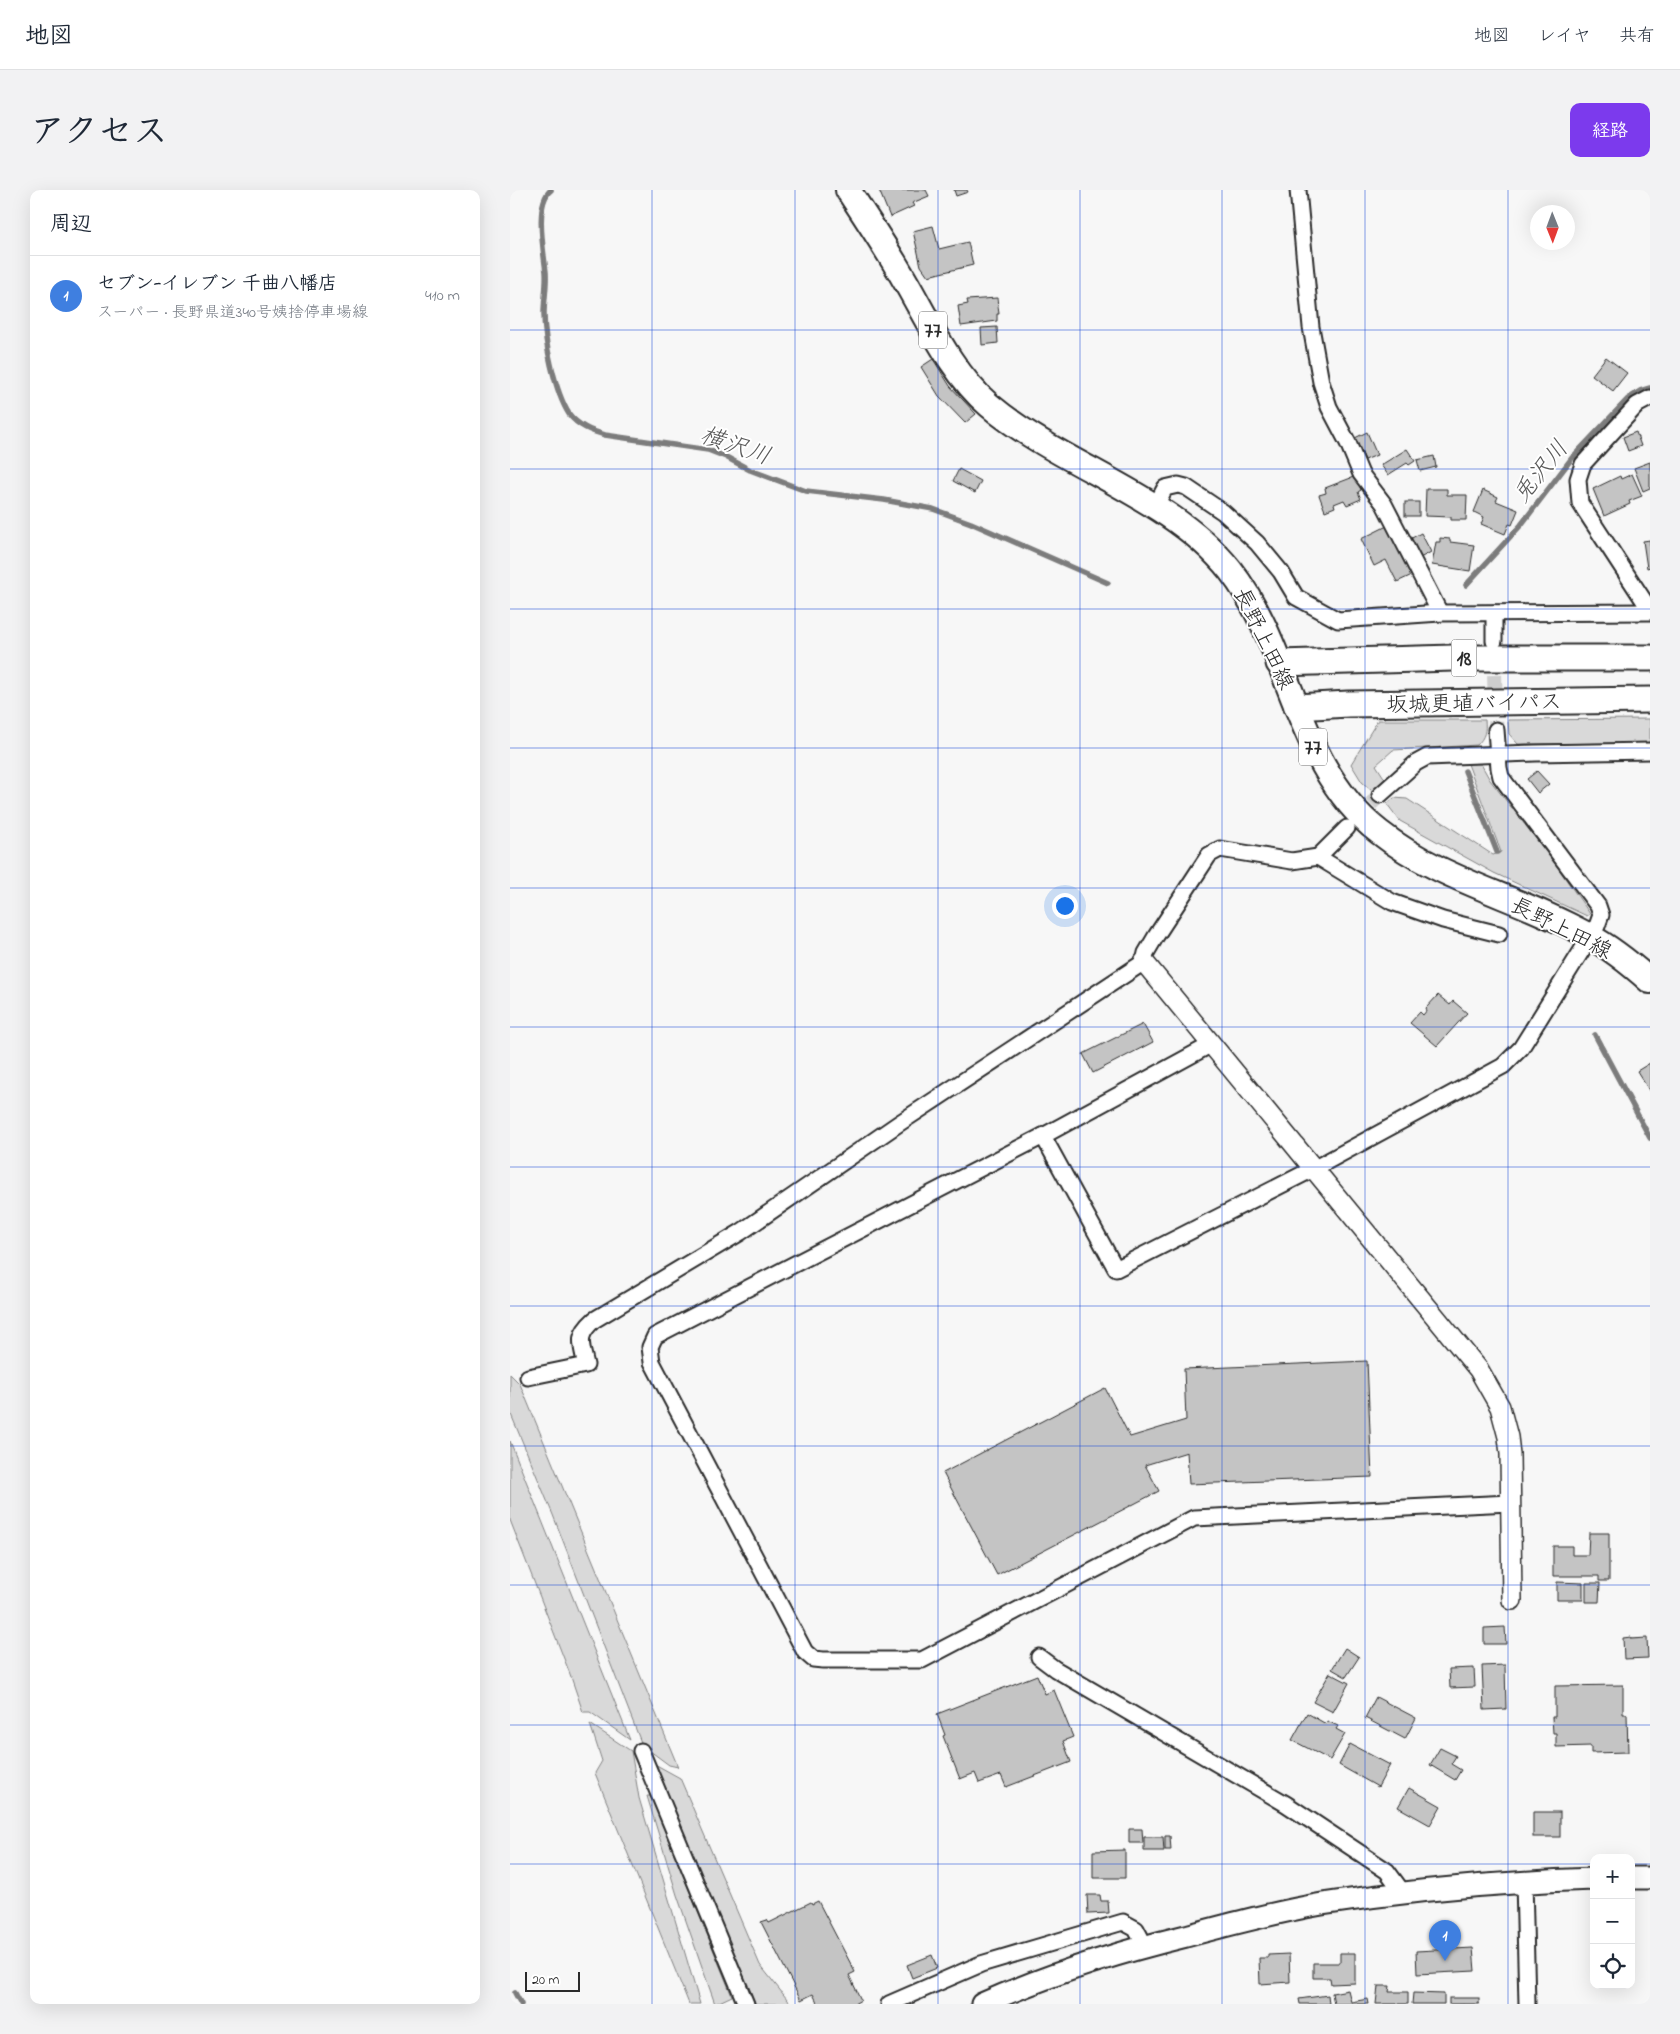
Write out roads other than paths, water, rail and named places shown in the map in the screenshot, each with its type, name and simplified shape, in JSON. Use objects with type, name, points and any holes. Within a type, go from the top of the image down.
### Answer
[{"type":"highway","name":"坂城更埴バイパス","points":[[1279,663],[1453,658],[1650,658]]},
{"type":"highway","name":"坂城更埴バイパス","points":[[1297,708],[1358,704],[1650,700]]},
{"type":"main road","name":"長野上田線","points":[[848,190],[888,252],[956,367],[977,395],[1012,423],[1046,445],[1155,507],[1213,551],[1230,570],[1241,585],[1261,622],[1314,747],[1337,788],[1349,804],[1378,832],[1419,859],[1453,876],[1590,936],[1621,957],[1650,981]]},
{"type":"main road","points":[[1635,1878],[1650,1878]]},
{"type":"main road","points":[[982,2004],[1031,1982],[1145,1946],[1242,1921],[1313,1906],[1524,1881],[1590,1879]]},
{"type":"street","points":[[1298,190],[1311,327],[1321,382],[1329,407],[1348,443],[1361,474],[1384,504],[1440,613]]},
{"type":"street","points":[[1650,398],[1637,405],[1584,464],[1578,479],[1580,503],[1650,611]]},
{"type":"street","points":[[1155,507],[1166,488],[1178,485],[1186,487],[1223,512],[1257,542],[1281,572],[1296,597],[1338,620],[1440,613],[1650,611]]},
{"type":"street","points":[[1494,613],[1494,641]]},
{"type":"street","points":[[1043,1136],[1116,1269],[1314,1168],[1503,1066],[1521,1048],[1600,921],[1601,912],[1501,777],[1497,755],[1496,730]]},
{"type":"street","points":[[1380,795],[1416,763],[1427,757],[1650,751]]},
{"type":"street","points":[[528,1377],[586,1365],[580,1340],[584,1328],[594,1320],[748,1228],[898,1124],[1144,962],[1146,953],[1156,936],[1209,855],[1220,849],[1292,861],[1318,857],[1347,828]]},
{"type":"street","points":[[1318,857],[1392,902],[1443,920],[1499,934]]},
{"type":"street","points":[[1144,962],[1480,1370],[1493,1391],[1500,1406],[1508,1437],[1510,1454],[1512,1600]]},
{"type":"street","points":[[1212,1044],[1043,1136],[655,1336],[650,1347],[652,1362],[656,1371],[805,1652],[813,1659],[922,1660],[1194,1518],[1510,1502]]},
{"type":"street","points":[[1039,1657],[1055,1669],[1286,1804],[1387,1870],[1404,1894]]},
{"type":"street","points":[[641,1751],[746,2004]]},
{"type":"street","points":[[1524,1881],[1527,2004]]},
{"type":"street","points":[[889,2004],[981,1964],[1123,1922],[1136,1929],[1145,1946]]},
{"type":"waterway","name":"横沢川","points":[[551,190],[546,196],[541,217],[546,272],[544,325],[551,366],[559,393],[569,414],[581,425],[605,435],[708,450],[750,470],[806,491],[884,500],[933,509],[971,523],[1108,583]]},
{"type":"waterway","name":"兎沢川","points":[[1466,585],[1521,525],[1572,458],[1628,399],[1640,391],[1650,388]]},
{"type":"waterway","name":"兎沢川","points":[[1465,771],[1497,852]]},
{"type":"waterway","name":"兎沢川","points":[[1595,1035],[1650,1138]]},
{"type":"waterway","points":[[515,1993],[521,2004]]},
{"type":"tunnel","points":[[1494,652],[1496,730]]},
{"type":"tunnel","points":[[1354,820],[1380,795]]},
{"type":"place","name":"セブン-イレブン 千曲八幡店","points":[[1445,1961]]}]
